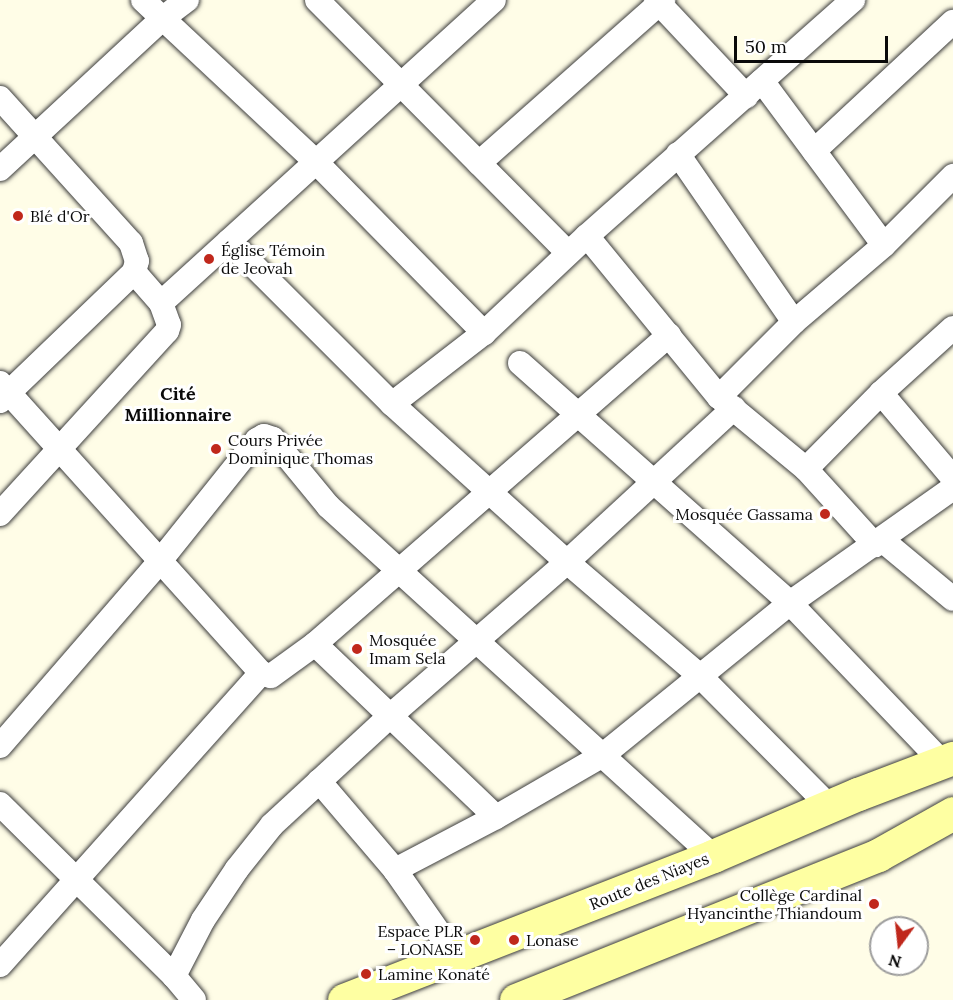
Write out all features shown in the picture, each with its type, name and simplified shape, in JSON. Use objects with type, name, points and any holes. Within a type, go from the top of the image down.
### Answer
[{"type":"main road","name":"Route des Niayes","points":[[344,1000],[713,856],[829,806],[948,760]]},
{"type":"main road","points":[[516,1000],[569,989],[878,855],[953,813]]},
{"type":"street","points":[[143,0],[316,162],[484,333]]},
{"type":"street","points":[[0,169],[164,18],[187,0]]},
{"type":"street","points":[[317,0],[568,253]]},
{"type":"street","points":[[161,303],[494,0]]},
{"type":"street","points":[[392,404],[484,333],[568,253],[852,0]]},
{"type":"street","points":[[479,163],[660,1],[754,88],[814,151],[884,244]]},
{"type":"street","points":[[814,151],[953,22]]},
{"type":"street","points":[[0,98],[131,243],[137,261],[134,272],[3,392],[60,449],[261,673],[275,675],[315,644],[669,335]]},
{"type":"street","points":[[678,154],[794,322]]},
{"type":"street","points":[[174,976],[203,920],[237,869],[272,825],[390,716],[567,562],[654,482],[727,402],[794,322],[884,244],[953,176]]},
{"type":"street","points":[[587,236],[727,402],[806,469],[879,542],[953,599]]},
{"type":"street","points":[[229,241],[392,404],[567,562],[700,676],[829,806]]},
{"type":"street","points":[[0,514],[167,331],[168,317],[161,303],[134,272]]},
{"type":"street","points":[[806,469],[881,393],[953,328]]},
{"type":"street","points":[[520,363],[790,603],[948,760]]},
{"type":"street","points":[[881,393],[953,478]]},
{"type":"street","points":[[0,746],[160,561],[257,440],[264,436],[273,440],[328,506],[713,856]]},
{"type":"street","points":[[395,870],[496,817],[603,755],[790,603],[953,488]]},
{"type":"street","points":[[315,644],[496,817]]},
{"type":"street","points":[[0,965],[261,673]]},
{"type":"street","points":[[319,781],[395,870],[456,957]]},
{"type":"street","points":[[0,804],[174,976],[194,1000]]},
{"type":"place","name":"Blé d'Or","points":[[18,216]]},
{"type":"place","name":"Église Témoin de Jeovah","points":[[209,259]]},
{"type":"place","name":"Cours Privée Dominique Thomas","points":[[216,449]]},
{"type":"place","name":"Mosquée Gassama","points":[[825,514]]},
{"type":"place","name":"Mosquée Imam Sela","points":[[357,649]]},
{"type":"place","name":"Collège Cardinal Hyancinthe Thiandoum","points":[[874,904]]},
{"type":"place","name":"Espace PLR – LONASE","points":[[475,940]]},
{"type":"place","name":"Lonase","points":[[514,940]]},
{"type":"place","name":"Lamine Konaté","points":[[366,974]]},
{"type":"district","name":"Cité Millionnaire","points":[[178,405]]}]
